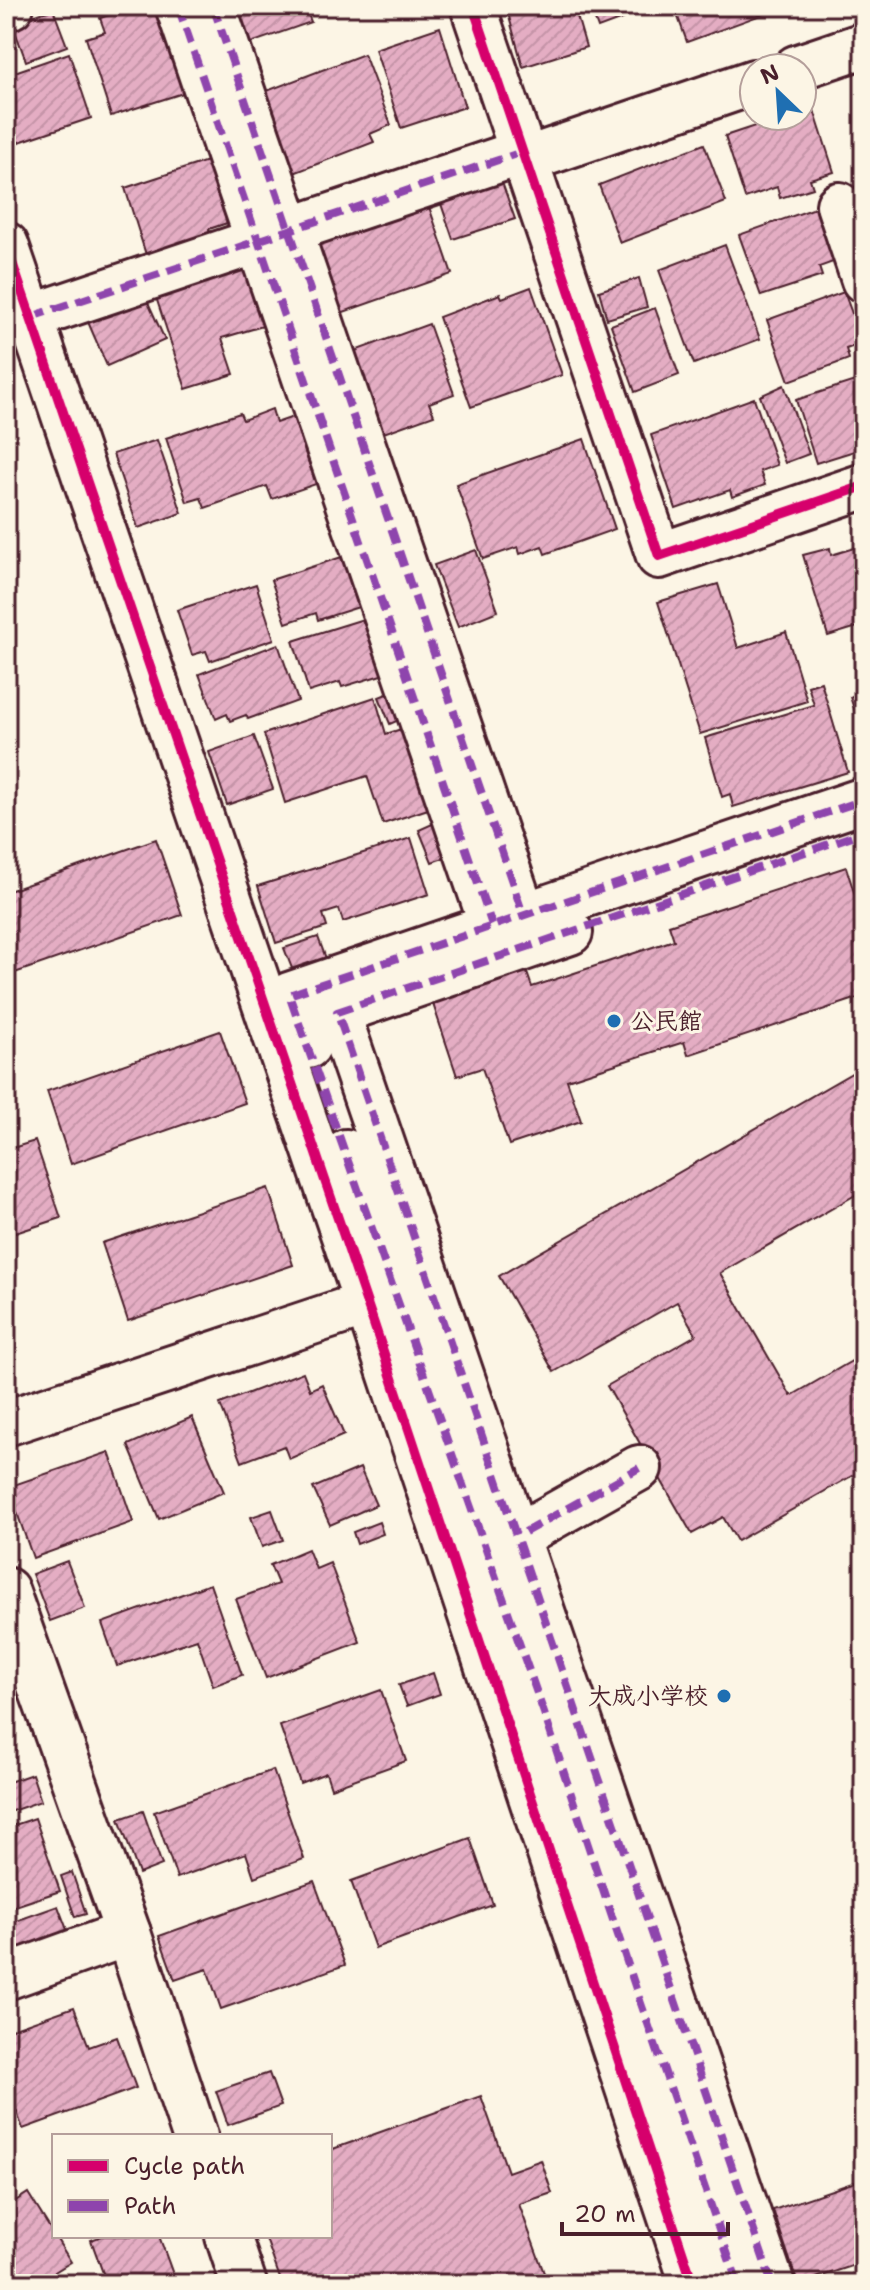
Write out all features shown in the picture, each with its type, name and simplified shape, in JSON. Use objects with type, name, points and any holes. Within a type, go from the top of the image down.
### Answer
[{"type":"street","points":[[178,6],[274,235],[508,921]]},
{"type":"street","points":[[213,6],[274,235]]},
{"type":"street","points":[[473,6],[659,556],[864,486]]},
{"type":"street","points":[[818,61],[864,45]]},
{"type":"street","points":[[31,317],[274,235],[738,87]]},
{"type":"street","points":[[839,205],[864,280]]},
{"type":"street","points":[[6,245],[366,1304],[693,2284]]},
{"type":"street","points":[[738,2284],[539,1698],[289,995],[864,800]]},
{"type":"street","points":[[772,2284],[337,1012],[864,832]]},
{"type":"street","points":[[6,1423],[366,1304]]},
{"type":"street","points":[[525,1532],[639,1468]]},
{"type":"street","points":[[6,1590],[128,1933],[194,2134]]},
{"type":"street","points":[[6,1977],[128,1933]]},
{"type":"street","points":[[229,2238],[244,2284]]},
{"type":"building","points":[[136,6],[155,6],[183,93],[111,116],[86,38],[105,32],[100,18]]},
{"type":"building","points":[[231,6],[305,6],[311,22],[245,45]]},
{"type":"building","points":[[506,6],[574,6],[586,47],[523,67]]},
{"type":"building","points":[[590,6],[651,6],[652,8],[598,28]]},
{"type":"building","points":[[674,6],[779,6],[780,8],[687,42]]},
{"type":"building","points":[[53,9],[67,46],[26,61],[12,23]]},
{"type":"building","points":[[440,27],[465,107],[401,128],[375,49]]},
{"type":"building","points":[[69,53],[91,118],[7,146],[6,75]]},
{"type":"building","points":[[364,54],[391,125],[370,134],[374,142],[294,173],[264,92]]},
{"type":"building","points":[[818,122],[834,172],[810,179],[813,188],[780,198],[777,187],[745,198],[725,136],[738,132],[818,132]]},
{"type":"building","points":[[704,144],[726,202],[620,243],[599,185]]},
{"type":"building","points":[[207,161],[227,223],[209,229],[211,238],[147,258],[125,188]]},
{"type":"building","points":[[498,171],[515,219],[453,239],[437,192]]},
{"type":"building","points":[[426,198],[452,274],[335,315],[309,238]]},
{"type":"building","points":[[818,207],[836,261],[819,267],[822,276],[761,296],[739,235]]},
{"type":"building","points":[[725,245],[760,339],[694,364],[659,270]]},
{"type":"building","points":[[256,253],[280,321],[222,338],[234,374],[186,389],[153,288]]},
{"type":"building","points":[[639,278],[647,307],[607,319],[599,291]]},
{"type":"building","points":[[531,287],[562,375],[471,407],[439,317],[500,294],[502,298]]},
{"type":"building","points":[[142,289],[165,340],[107,366],[85,315]]},
{"type":"building","points":[[844,292],[863,343],[846,349],[849,359],[789,381],[767,320]]},
{"type":"building","points":[[655,308],[679,375],[635,392],[611,325]]},
{"type":"building","points":[[429,324],[454,394],[429,403],[434,415],[378,435],[349,353]]},
{"type":"building","points":[[864,378],[864,448],[816,463],[796,400]]},
{"type":"building","points":[[784,385],[809,454],[785,463],[760,396]]},
{"type":"building","points":[[754,398],[777,465],[760,471],[765,485],[732,497],[730,490],[676,509],[651,435]]},
{"type":"building","points":[[272,409],[276,423],[293,417],[316,484],[272,499],[267,486],[205,508],[201,498],[187,502],[166,438],[240,413],[243,420]]},
{"type":"building","points":[[584,439],[615,529],[545,554],[542,546],[520,554],[518,547],[483,559],[456,484]]},
{"type":"building","points":[[157,440],[182,513],[138,528],[113,454]]},
{"type":"building","points":[[864,545],[864,625],[828,636],[803,555],[830,548],[831,555]]},
{"type":"building","points":[[476,550],[498,611],[458,627],[434,565]]},
{"type":"building","points":[[351,554],[368,604],[318,620],[316,613],[286,623],[271,580]]},
{"type":"building","points":[[256,584],[274,639],[210,661],[206,651],[192,655],[177,610]]},
{"type":"building","points":[[718,584],[738,648],[786,632],[807,701],[700,734],[658,602]]},
{"type":"building","points":[[373,616],[391,672],[342,687],[340,682],[309,692],[293,641]]},
{"type":"building","points":[[278,644],[298,701],[248,719],[246,715],[230,721],[227,714],[216,719],[199,674]]},
{"type":"building","points":[[821,682],[848,772],[733,807],[730,794],[722,797],[705,738],[814,705],[808,686]]},
{"type":"building","points":[[864,683],[864,737],[850,697],[857,694],[854,686]]},
{"type":"building","points":[[399,689],[410,715],[390,724],[379,697]]},
{"type":"building","points":[[375,697],[386,734],[401,729],[407,749],[418,745],[437,806],[383,824],[367,776],[285,803],[264,734]]},
{"type":"building","points":[[254,736],[273,789],[227,805],[209,752]]},
{"type":"building","points":[[441,820],[455,854],[432,862],[419,830]]},
{"type":"building","points":[[411,838],[429,894],[343,922],[339,909],[323,914],[327,927],[276,943],[258,886]]},
{"type":"building","points":[[156,839],[182,915],[9,975],[6,968],[6,892]]},
{"type":"building","name":"公民館","points":[[846,867],[864,923],[864,996],[688,1055],[684,1042],[567,1080],[581,1121],[509,1145],[482,1068],[457,1076],[432,1001],[526,970],[532,987],[674,940],[669,925]]},
{"type":"building","points":[[318,937],[328,964],[295,976],[284,948]]},
{"type":"building","points":[[220,1031],[245,1103],[71,1164],[47,1091]]},
{"type":"building","points":[[864,1066],[864,1190],[720,1273],[791,1396],[864,1354],[864,1469],[737,1541],[723,1517],[692,1534],[607,1386],[696,1335],[677,1302],[554,1372],[499,1276]]},
{"type":"building","points":[[35,1141],[61,1218],[6,1236],[6,1150]]},
{"type":"building","points":[[268,1188],[293,1265],[128,1321],[102,1243]]},
{"type":"building","points":[[303,1372],[310,1390],[322,1384],[344,1435],[289,1459],[284,1446],[242,1462],[220,1404]]},
{"type":"building","points":[[192,1417],[224,1492],[159,1519],[128,1445]]},
{"type":"building","points":[[109,1452],[133,1522],[33,1558],[8,1487]]},
{"type":"building","points":[[360,1468],[376,1505],[330,1525],[313,1488]]},
{"type":"building","points":[[272,1510],[283,1540],[262,1547],[251,1517]]},
{"type":"building","points":[[379,1522],[383,1534],[357,1544],[353,1532]]},
{"type":"building","points":[[308,1549],[316,1569],[330,1563],[360,1642],[266,1678],[236,1599],[278,1584],[270,1565]]},
{"type":"building","points":[[67,1561],[85,1608],[50,1621],[32,1574]]},
{"type":"building","points":[[210,1584],[242,1675],[213,1686],[197,1639],[117,1666],[102,1623]]},
{"type":"building","points":[[433,1673],[440,1694],[407,1706],[399,1685]]},
{"type":"building","points":[[381,1690],[406,1761],[331,1788],[326,1773],[300,1783],[280,1726]]},
{"type":"building","points":[[273,1770],[304,1859],[254,1877],[246,1853],[177,1878],[154,1812]]},
{"type":"building","points":[[32,1774],[41,1801],[6,1813],[6,1783]]},
{"type":"building","points":[[143,1811],[162,1865],[139,1874],[119,1819]]},
{"type":"building","points":[[35,1818],[60,1891],[6,1909],[6,1828]]},
{"type":"building","points":[[470,1838],[493,1905],[375,1948],[351,1881]]},
{"type":"building","points":[[72,1872],[86,1914],[75,1917],[61,1876]]},
{"type":"building","points":[[314,1881],[345,1965],[221,2009],[207,1969],[175,1980],[159,1936]]},
{"type":"building","points":[[58,1906],[69,1935],[16,1953],[7,1924]]},
{"type":"building","points":[[74,2007],[89,2047],[117,2037],[136,2088],[23,2129],[6,2082],[6,2031]]},
{"type":"building","points":[[269,2073],[281,2106],[228,2125],[216,2091]]},
{"type":"building","points":[[481,2096],[508,2172],[541,2160],[552,2193],[519,2204],[548,2284],[282,2284],[266,2238],[332,2238],[332,2149]]},
{"type":"building","points":[[864,2179],[864,2262],[798,2284],[773,2210]]},
{"type":"building","points":[[28,2193],[52,2232],[52,2238],[56,2238],[71,2262],[35,2284],[6,2284],[6,2207]]},
{"type":"building","points":[[160,2238],[175,2280],[164,2284],[107,2284],[91,2240]]},
{"type":"marked path","points":[[6,8],[11,6]]},
{"type":"marked path","points":[[178,6],[492,925]]},
{"type":"marked path","points":[[213,6],[524,917]]},
{"type":"marked path","points":[[31,317],[522,152]]},
{"type":"marked path","points":[[738,2284],[544,1713],[289,995],[864,800]]},
{"type":"marked path","points":[[772,2284],[337,1012],[864,832]]},
{"type":"marked path","points":[[525,1532],[639,1468]]},
{"type":"cycle path","points":[[473,6],[659,556],[864,486]]},
{"type":"cycle path","points":[[6,245],[373,1321],[693,2284]]},
{"type":"place","name":"公民館","points":[[614,1021]]},
{"type":"place","name":"大成小学校","points":[[724,1696]]}]
